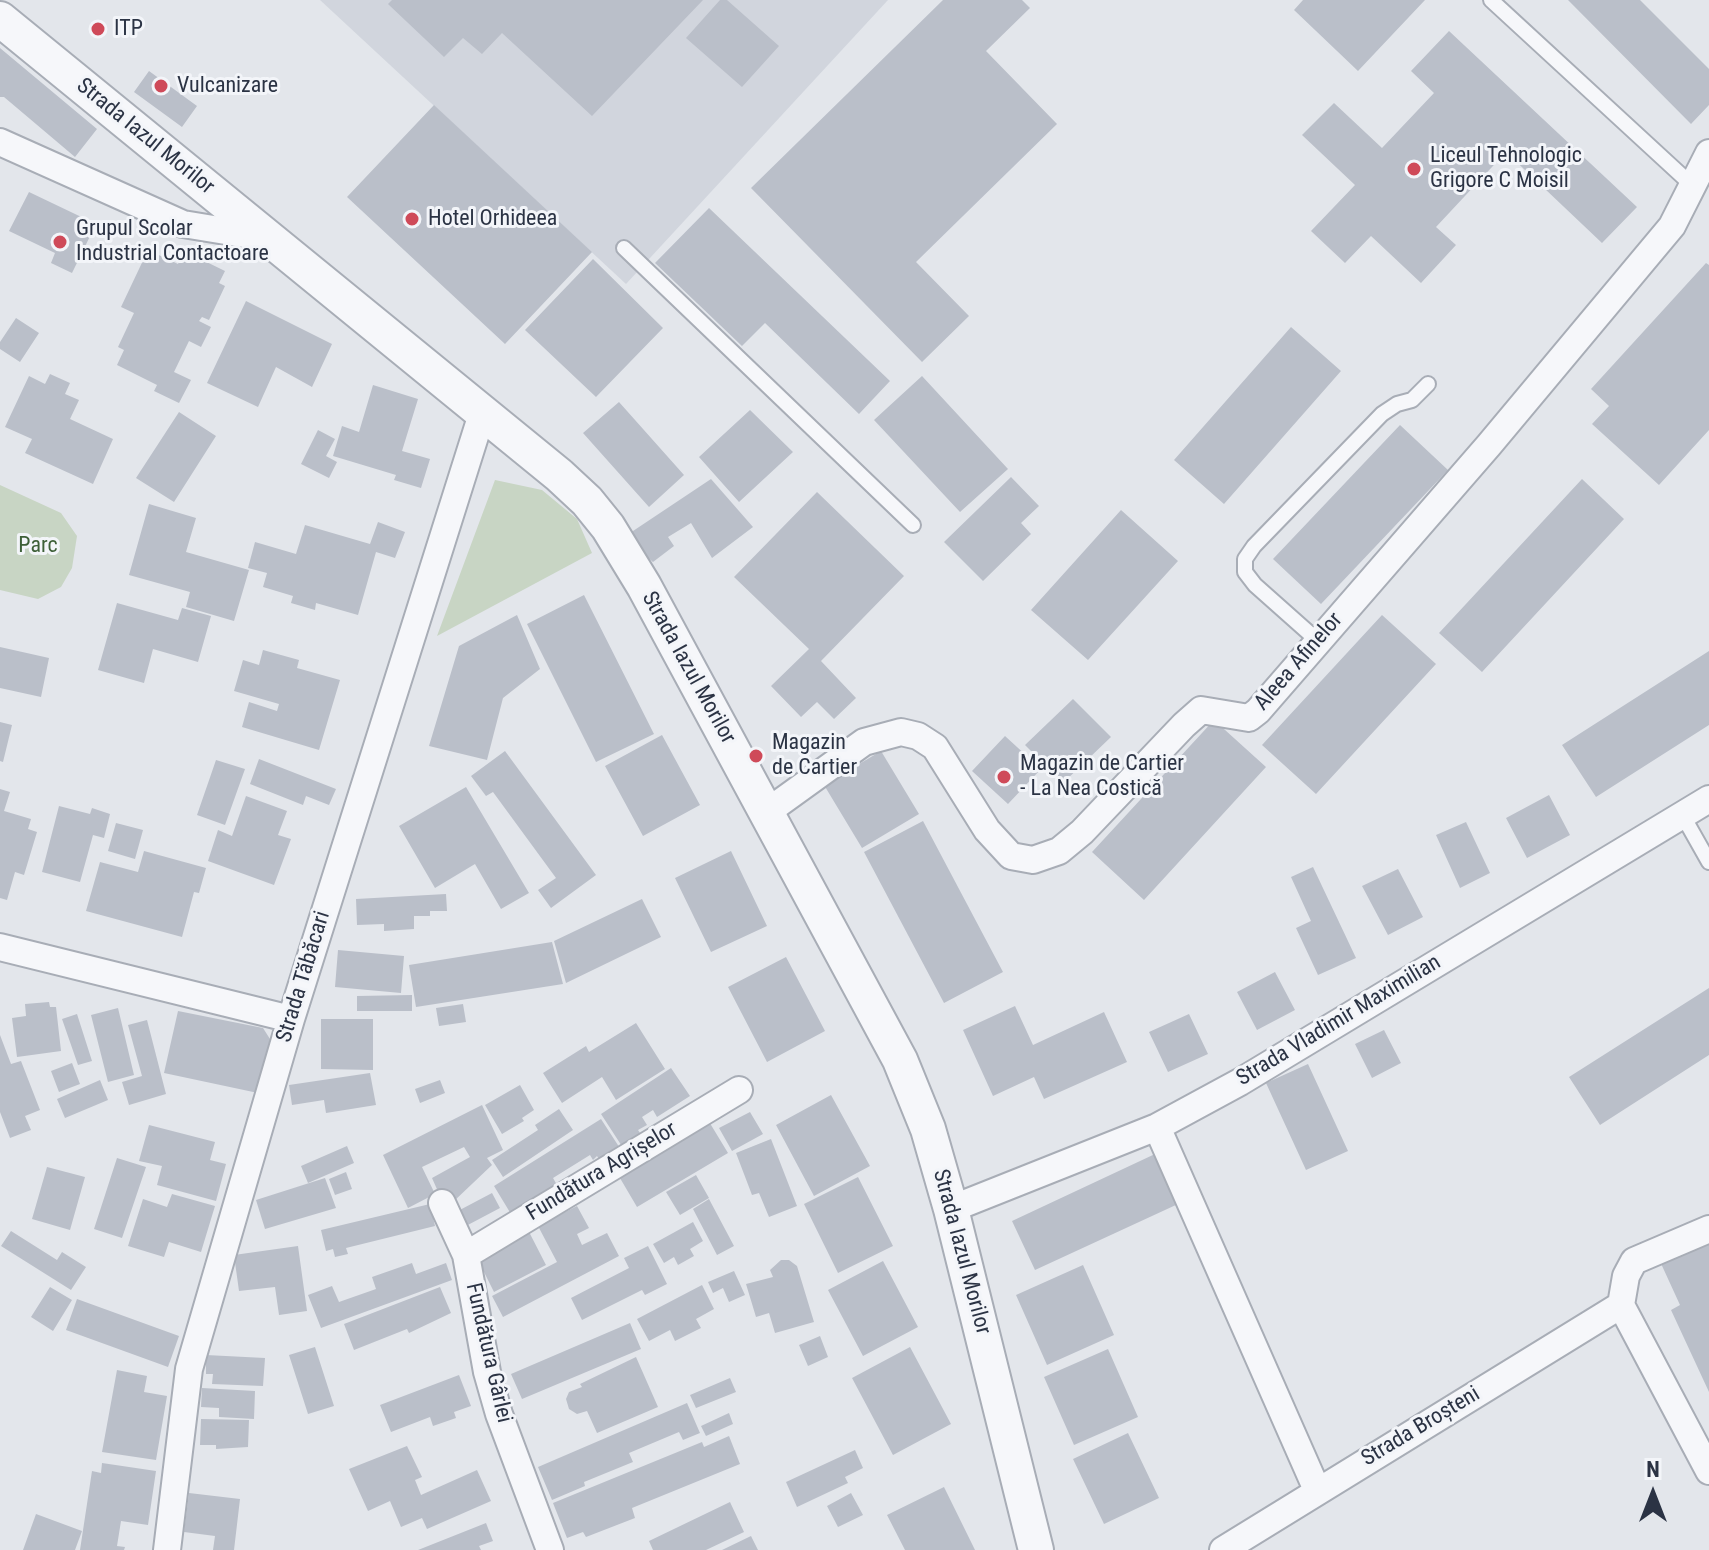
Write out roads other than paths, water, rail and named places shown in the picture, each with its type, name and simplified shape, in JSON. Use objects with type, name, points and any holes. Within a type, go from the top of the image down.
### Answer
[{"type":"street","name":"Strada Iazul Morilor","points":[[0,19],[568,484],[608,527],[644,586],[900,1060],[928,1129],[951,1209],[1036,1550]]},
{"type":"street","points":[[0,142],[183,224],[268,238]]},
{"type":"street","name":"Aleea Afinelor","points":[[767,812],[864,742],[901,732],[918,736],[935,747],[987,830],[1011,856],[1033,860],[1059,851],[1082,832],[1201,710],[1249,718],[1258,711],[1489,445],[1672,226],[1709,153]]},
{"type":"street","name":"Strada Tăbăcari","points":[[167,1550],[189,1369],[291,1019],[482,414]]},
{"type":"street","name":"Strada Vladimir Maximilian","points":[[951,1209],[1157,1127],[1240,1082],[1709,799]]},
{"type":"street","points":[[0,947],[291,1019]]},
{"type":"street","name":"Fundătura Agrișelor","points":[[466,1255],[739,1090]]},
{"type":"street","points":[[1157,1127],[1317,1490]]},
{"type":"street","name":"Fundătura Gârlei","points":[[442,1203],[466,1255],[487,1372],[499,1414],[550,1550]]},
{"type":"street","points":[[1709,1229],[1634,1261],[1626,1276],[1621,1305],[1709,1471]]},
{"type":"street","name":"Strada Broșteni","points":[[1223,1550],[1621,1305]]},
{"type":"lane","points":[[1491,0],[1693,186]]},
{"type":"lane","points":[[624,248],[913,525]]},
{"type":"lane","points":[[1318,641],[1255,585],[1245,572],[1245,559],[1382,414],[1397,404],[1412,400],[1428,384]]},
{"type":"lane","points":[[1683,816],[1709,862]]},
{"type":"place","name":"ITP","points":[[98,29]]},
{"type":"place","name":"Vulcanizare","points":[[161,86]]},
{"type":"place","name":"Liceul Tehnologic Grigore C Moisil","points":[[1414,169]]},
{"type":"place","name":"Hotel Orhideea","points":[[412,219]]},
{"type":"place","name":"Grupul Scolar Industrial Contactoare","points":[[60,242]]},
{"type":"place","name":"Magazin de Cartier","points":[[756,756]]},
{"type":"place","name":"Magazin de Cartier - La Nea Costică","points":[[1004,777]]},
{"type":"park label","name":"Parc","points":[[38,546]]}]
